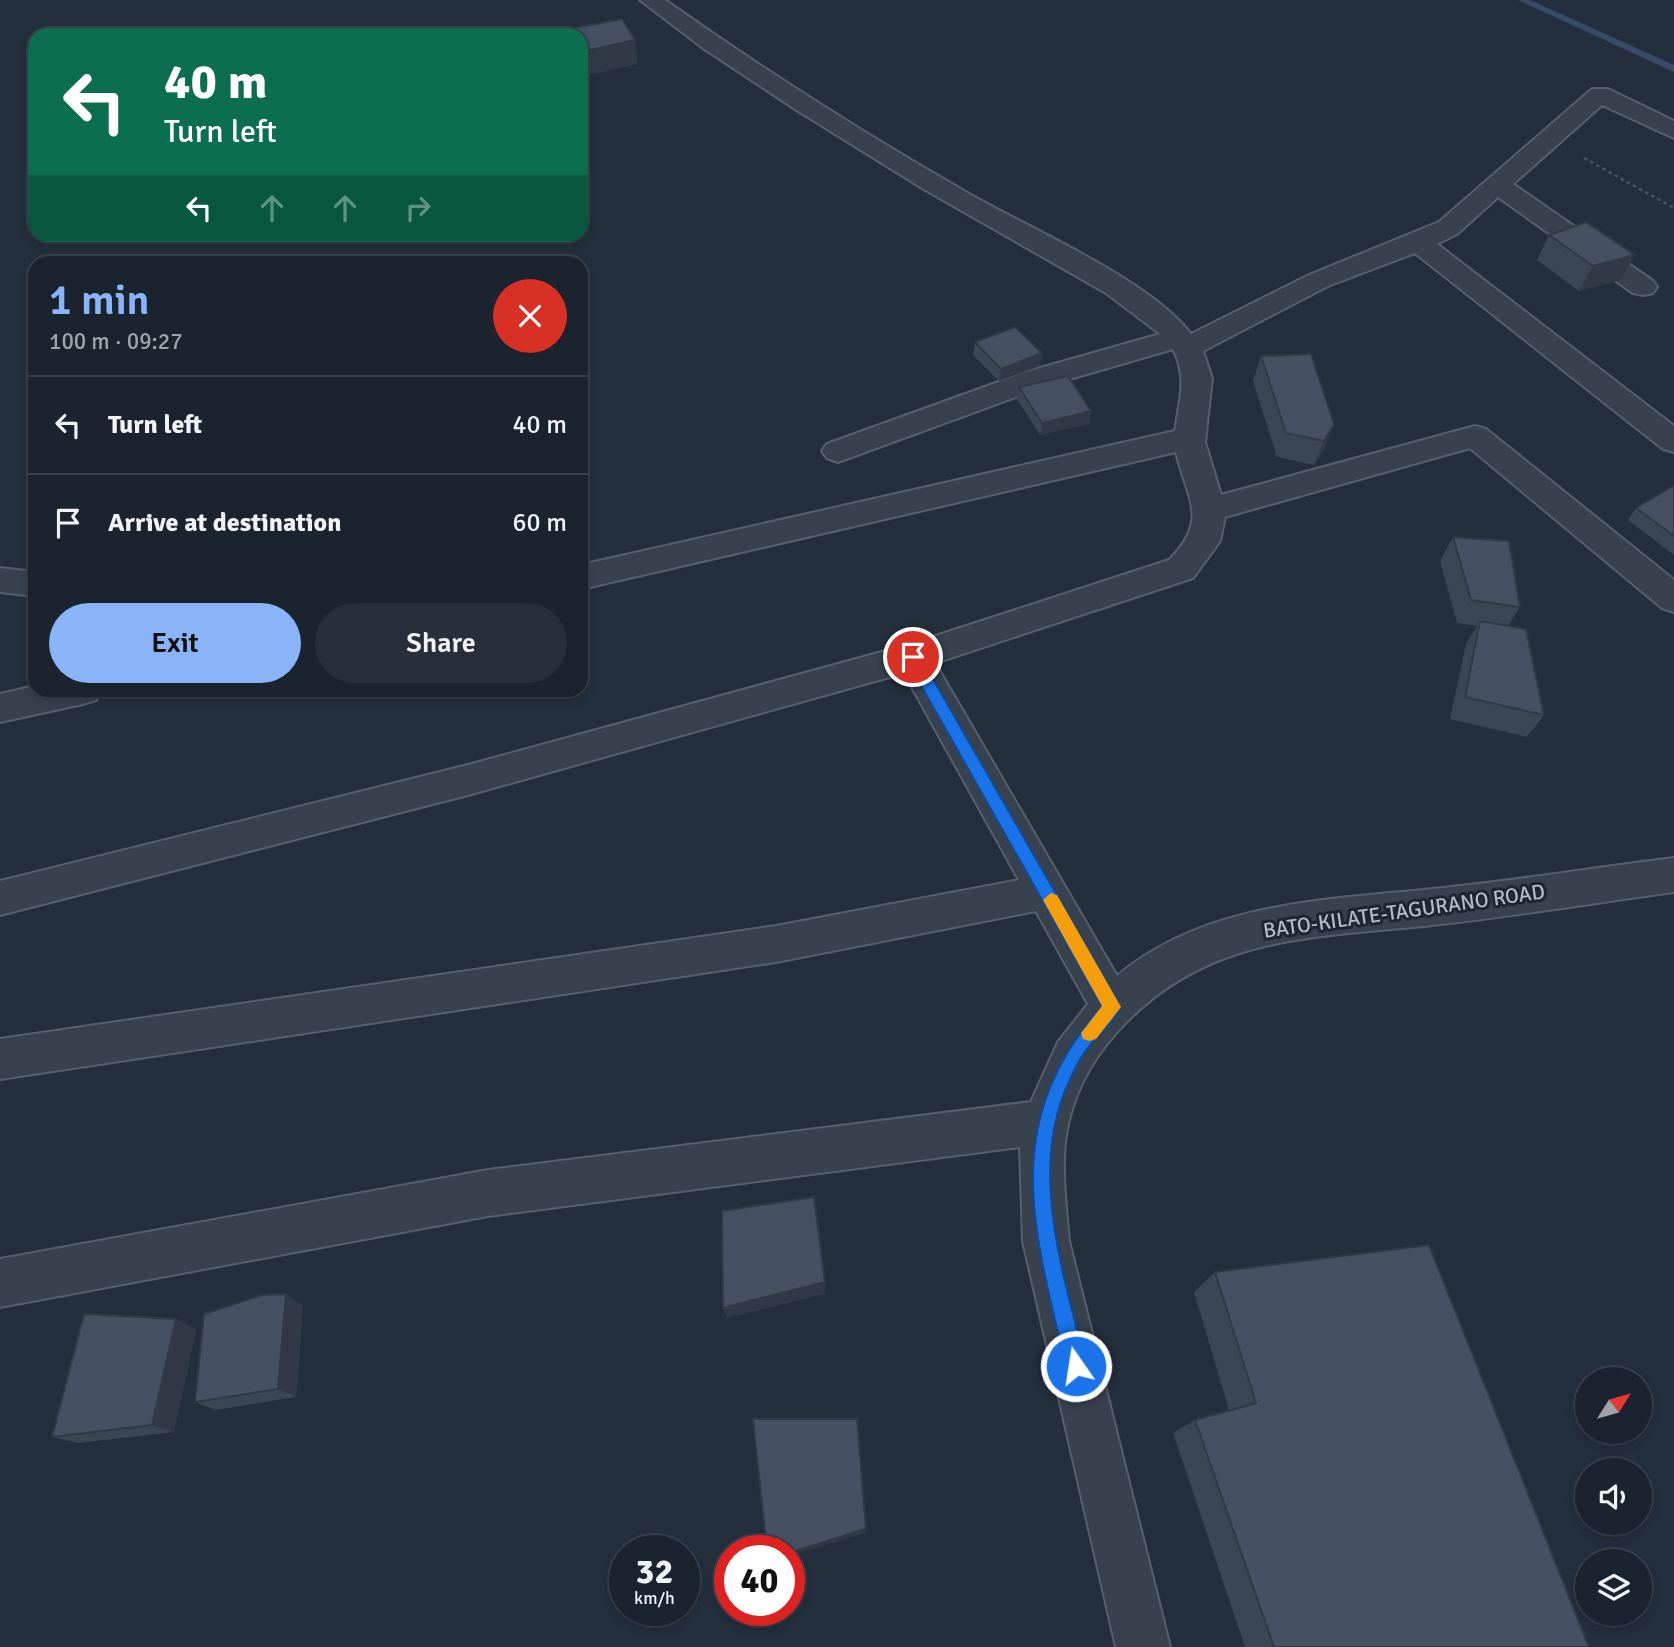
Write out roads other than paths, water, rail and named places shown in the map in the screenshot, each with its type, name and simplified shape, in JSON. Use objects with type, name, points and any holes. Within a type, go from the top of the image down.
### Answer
[{"type":"street","points":[[0,898],[468,780],[913,657],[1181,569],[1200,553],[1210,533],[1209,510],[1187,439],[1199,391],[1183,343],[1153,314],[1118,290],[898,163],[738,62],[651,0]]},
{"type":"street","points":[[838,451],[1036,379],[1183,343],[1338,272],[1420,244],[1448,228],[1600,94],[1674,131]]},
{"type":"street","points":[[1498,185],[1643,287]]},
{"type":"street","points":[[1420,244],[1674,442]]},
{"type":"street","points":[[1209,510],[1475,436],[1674,599]]},
{"type":"street","points":[[588,575],[1187,439]]},
{"type":"street","points":[[0,580],[28,583]]},
{"type":"street","points":[[913,657],[1112,1007]]},
{"type":"street","points":[[0,708],[51,697]]},
{"type":"street","name":"BATO-KILATE-TAGURANO ROAD","points":[[1143,1647],[1046,1241],[1041,1179],[1046,1122],[1060,1080],[1077,1051],[1112,1007],[1144,978],[1184,953],[1233,935],[1300,921],[1435,907],[1674,874]]},
{"type":"street","points":[[0,1059],[776,944],[1046,892]]},
{"type":"street","points":[[0,1283],[488,1193],[1046,1122]]},
{"type":"waterway","points":[[1523,0],[1674,69]]}]
